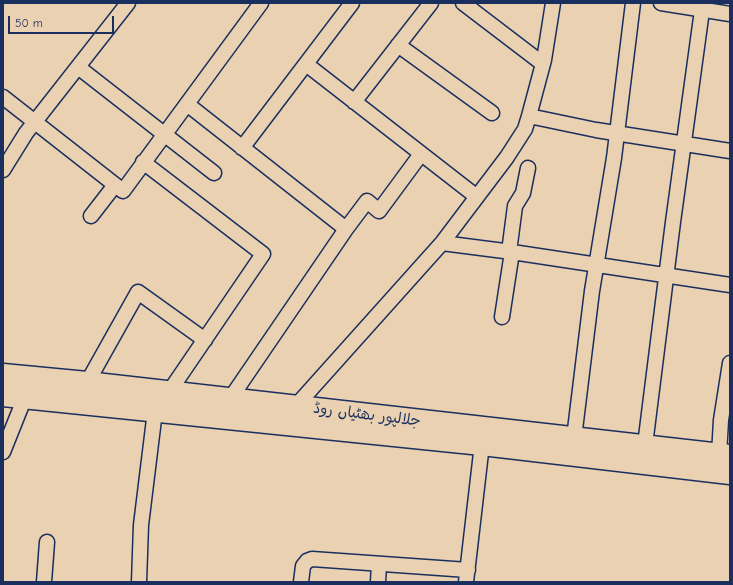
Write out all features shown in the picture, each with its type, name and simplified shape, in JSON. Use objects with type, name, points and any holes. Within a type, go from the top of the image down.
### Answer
[{"type":"main road","name":"جلالپور بھٹیاں روڈ","points":[[3,375],[645,445],[726,461]]},
{"type":"main road","name":"جلالپور بھٹیاں روڈ","points":[[3,395],[482,444],[726,461]]},
{"type":"street","points":[[3,97],[123,191],[261,3]]},
{"type":"street","points":[[242,148],[352,3]]},
{"type":"street","points":[[354,102],[431,3]]},
{"type":"street","points":[[463,3],[543,64]]},
{"type":"street","points":[[296,407],[442,243],[507,158],[525,129],[530,116],[543,64],[553,3]]},
{"type":"street","points":[[574,438],[596,265],[618,133],[633,3]]},
{"type":"street","points":[[662,3],[702,6],[730,14]]},
{"type":"street","points":[[3,170],[35,122],[78,67],[121,5]]},
{"type":"street","points":[[645,445],[702,6]]},
{"type":"street","points":[[398,45],[492,113]]},
{"type":"street","points":[[306,64],[477,197]]},
{"type":"street","points":[[78,67],[214,173]]},
{"type":"street","points":[[187,104],[346,229]]},
{"type":"street","points":[[530,116],[618,133],[730,151]]},
{"type":"street","points":[[230,399],[346,229],[367,201],[379,211],[421,154]]},
{"type":"street","points":[[143,162],[263,254],[169,392]]},
{"type":"street","points":[[502,317],[511,252],[515,206],[523,193],[528,168]]},
{"type":"street","points":[[91,216],[115,185]]},
{"type":"street","points":[[442,243],[730,285]]},
{"type":"street","points":[[87,383],[138,292],[205,340]]},
{"type":"street","points":[[726,461],[721,420],[730,363]]},
{"type":"street","points":[[3,452],[25,397]]},
{"type":"street","points":[[139,582],[140,525],[155,410]]},
{"type":"street","points":[[301,582],[303,566],[306,561],[312,559],[380,564],[467,576],[482,444]]},
{"type":"street","points":[[44,582],[46,542]]},
{"type":"street","points":[[378,582],[380,564]]}]
